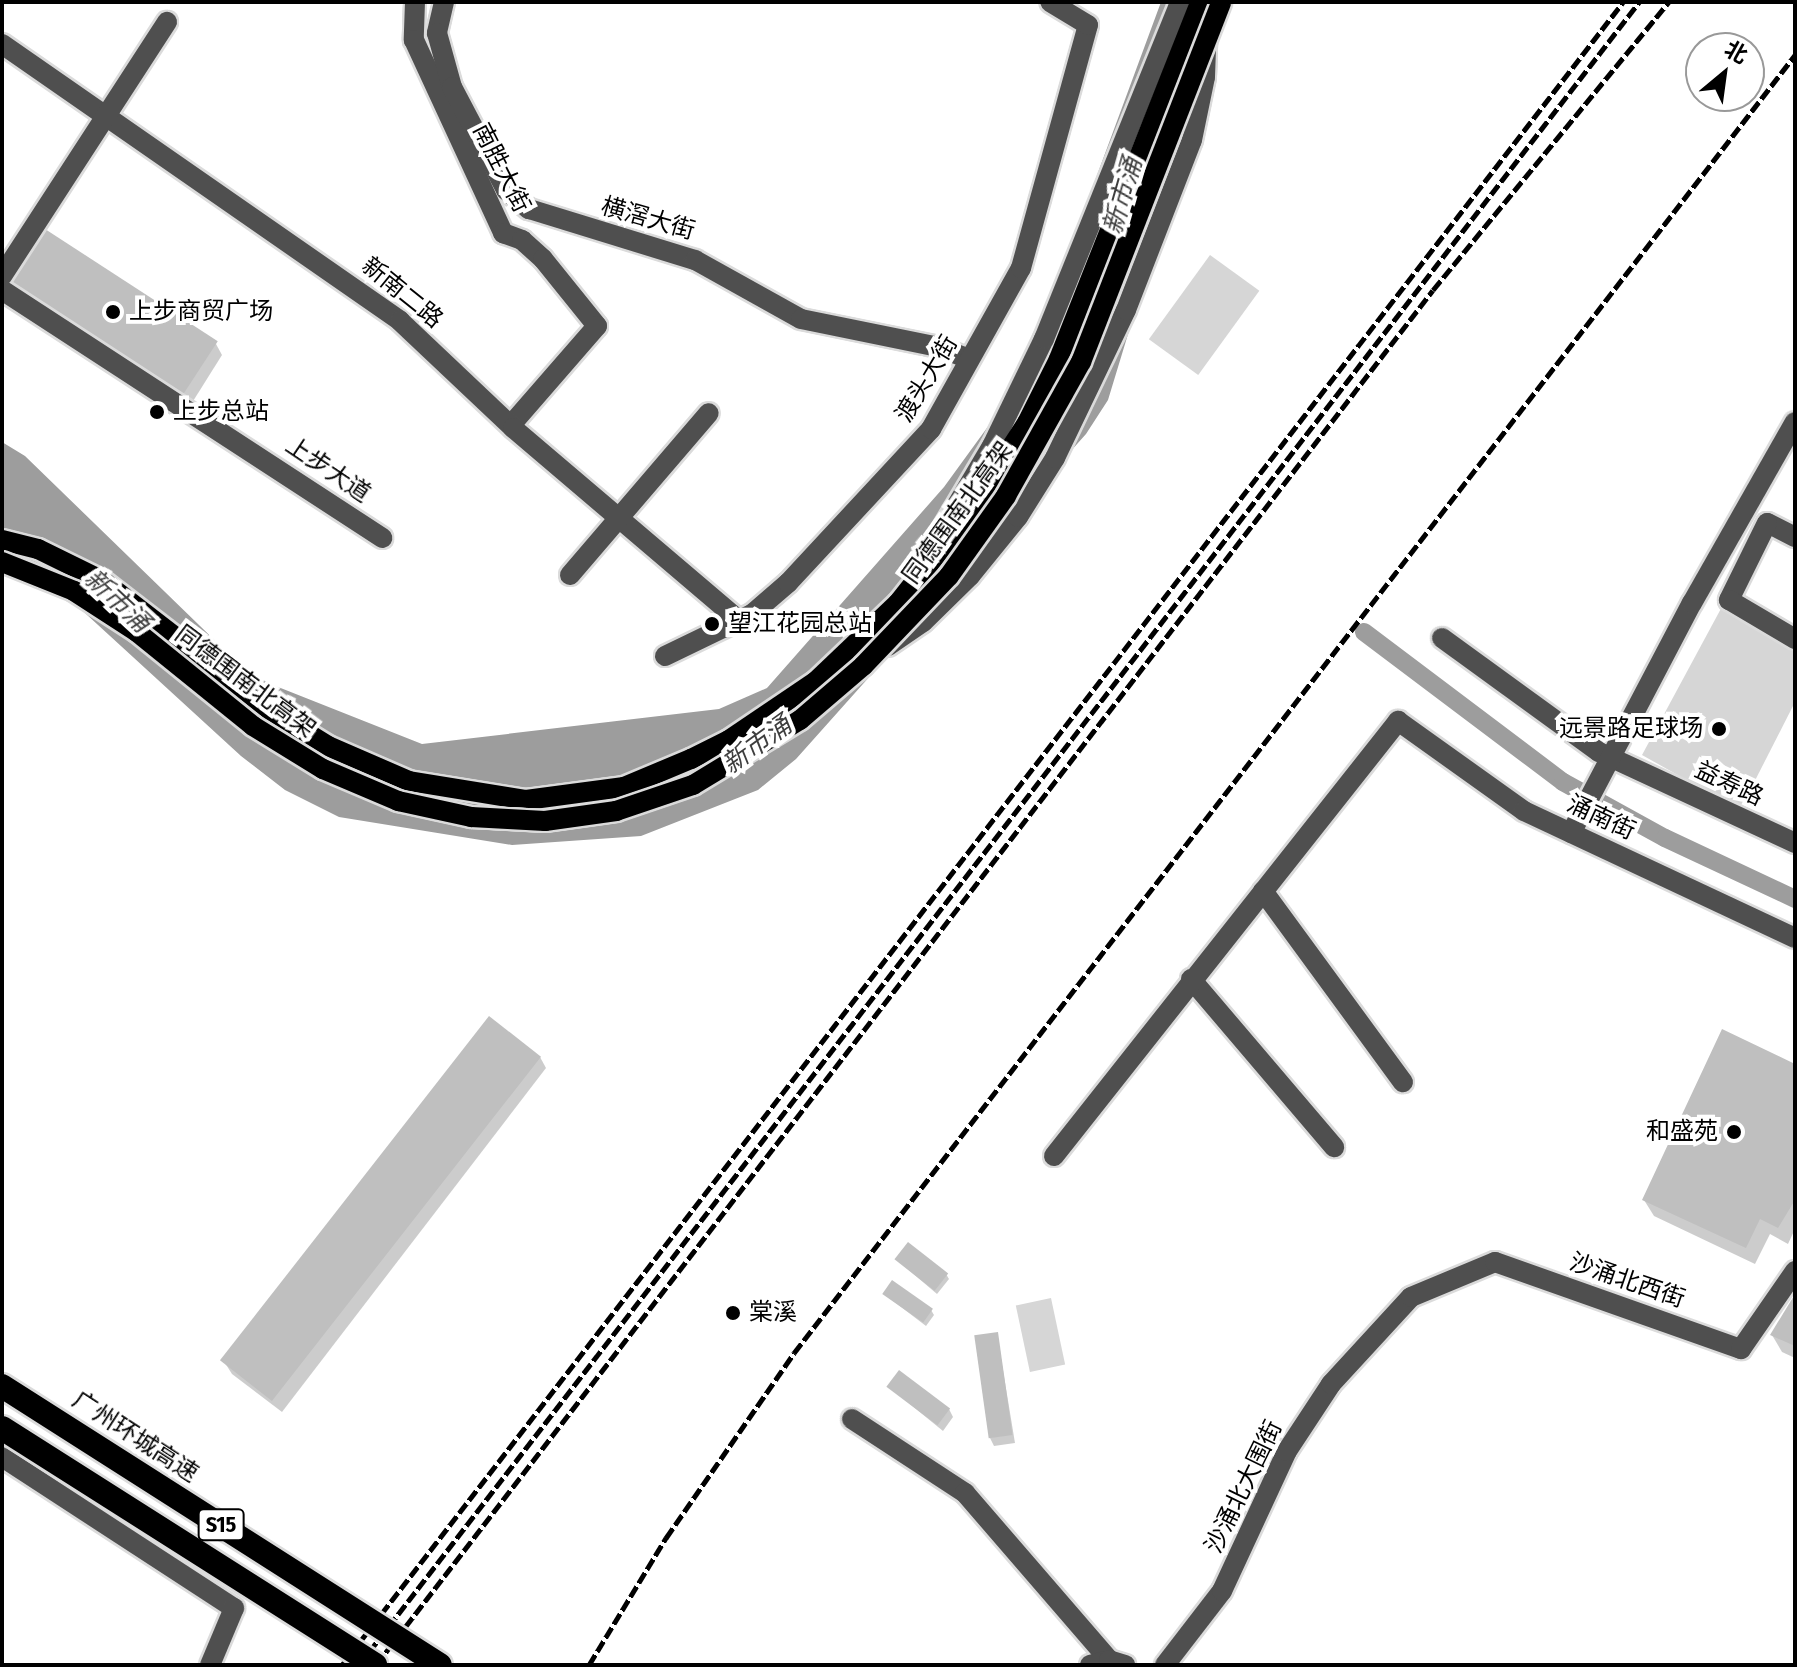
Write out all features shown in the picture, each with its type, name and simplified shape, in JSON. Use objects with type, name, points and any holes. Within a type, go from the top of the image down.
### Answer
[{"type":"highway","name":"广州环城高速","points":[[2,1386],[440,1665]]},
{"type":"highway","name":"S15","points":[[2,1428],[375,1665]]},
{"type":"main road","name":"同德围南北高架","points":[[2,540],[38,549],[103,581],[270,710],[328,746],[438,789],[526,800],[624,787],[729,740],[816,681],[898,603],[967,516],[1044,389],[1202,2]]},
{"type":"main road","name":"同德围南北高架","points":[[2,562],[49,578],[91,601],[253,726],[323,769],[398,801],[471,817],[581,817],[676,792],[726,768],[800,720],[872,658],[949,576],[1051,419],[1110,293],[1221,2]]},
{"type":"street","name":"南胜大街","points":[[415,2],[414,40],[503,233],[522,240],[543,259],[597,326],[511,425]]},
{"type":"street","name":"横滘大街","points":[[444,2],[437,33],[452,87],[506,190],[529,209],[695,260],[801,319],[934,346],[969,359]]},
{"type":"street","name":"渡头大街","points":[[665,656],[740,621],[788,583],[867,492],[896,471],[931,429],[1021,268],[1088,25],[1050,2]]},
{"type":"street","points":[[898,603],[992,446],[1044,339],[1180,2]]},
{"type":"street","points":[[872,658],[949,600],[999,543],[1072,423],[1126,310],[1192,140],[1205,77],[1202,2]]},
{"type":"street","points":[[2,276],[167,22]]},
{"type":"street","name":"新南二路","points":[[2,44],[400,321],[511,425],[740,621]]},
{"type":"street","name":"上步大道","points":[[2,290],[382,538]]},
{"type":"street","points":[[570,575],[709,413]]},
{"type":"street","points":[[1571,833],[1615,759],[1692,603],[1795,422]]},
{"type":"street","points":[[1795,537],[1767,523],[1729,600],[1795,639]]},
{"type":"street","name":"益寿路","points":[[1442,638],[1615,759],[1795,843]]},
{"type":"street","name":"涌南街","points":[[1263,891],[1398,721],[1524,811],[1795,938]]},
{"type":"street","points":[[1054,1156],[1263,891],[1403,1082]]},
{"type":"street","points":[[1191,979],[1334,1147]]},
{"type":"street","name":"沙涌北西街","points":[[1495,1262],[1741,1349],[1795,1271]]},
{"type":"street","name":"沙涌北大围街","points":[[1165,1665],[1222,1591],[1287,1451],[1331,1384],[1411,1297],[1495,1262]]},
{"type":"street","points":[[852,1419],[965,1493],[1108,1663]]},
{"type":"street","points":[[2,1457],[234,1608],[210,1665]]},
{"type":"shaded area","points":[[1210,255],[1259,291],[1198,375],[1149,339]]},
{"type":"shaded area","name":"远景路足球场","points":[[1724,603],[1795,645],[1795,702],[1740,810],[1642,755]]},
{"type":"shaded area","points":[[1051,1298],[1065,1365],[1030,1372],[1016,1305]]},
{"type":"water","name":"新市涌","points":[[1161,2],[1229,2],[1108,400],[1086,434],[796,759],[758,790],[641,836],[512,845],[339,817],[285,790],[241,756],[2,537],[2,442],[25,456],[234,659],[268,683],[422,744],[719,709],[767,688],[944,487],[1021,381]]},
{"type":"building","name":"上步商贸广场","points":[[45,229],[218,341],[183,395],[10,283]]},
{"type":"building","points":[[489,1016],[541,1057],[272,1401],[220,1360]]},
{"type":"building","name":"和盛苑","points":[[1722,1029],[1795,1064],[1795,1200],[1778,1228],[1760,1219],[1746,1248],[1642,1200]]},
{"type":"building","points":[[908,1242],[948,1273],[935,1291],[894,1259]]},
{"type":"building","points":[[892,1280],[933,1309],[923,1323],[882,1294]]},
{"type":"building","points":[[1795,1294],[1795,1346],[1770,1335]]},
{"type":"building","points":[[998,1332],[1012,1435],[989,1438],[974,1335]]},
{"type":"building","points":[[899,1370],[950,1409],[937,1425],[886,1387]]},
{"type":"waterway","points":[[1364,632],[1563,782],[1665,838],[1795,899]]},
{"type":"railway","points":[[342,1665],[1623,2]]},
{"type":"railway","points":[[359,1665],[1639,2]]},
{"type":"railway","points":[[376,1665],[1433,290],[1669,2]]},
{"type":"railway","points":[[589,1665],[666,1538],[794,1353],[1795,55]]},
{"type":"place","name":"上步商贸广场","points":[[113,312]]},
{"type":"place","name":"上步总站","points":[[157,412]]},
{"type":"place","name":"望江花园总站","points":[[712,624]]},
{"type":"place","name":"远景路足球场","points":[[1719,729]]},
{"type":"place","name":"和盛苑","points":[[1734,1132]]},
{"type":"place","name":"棠溪","points":[[733,1313]]}]
